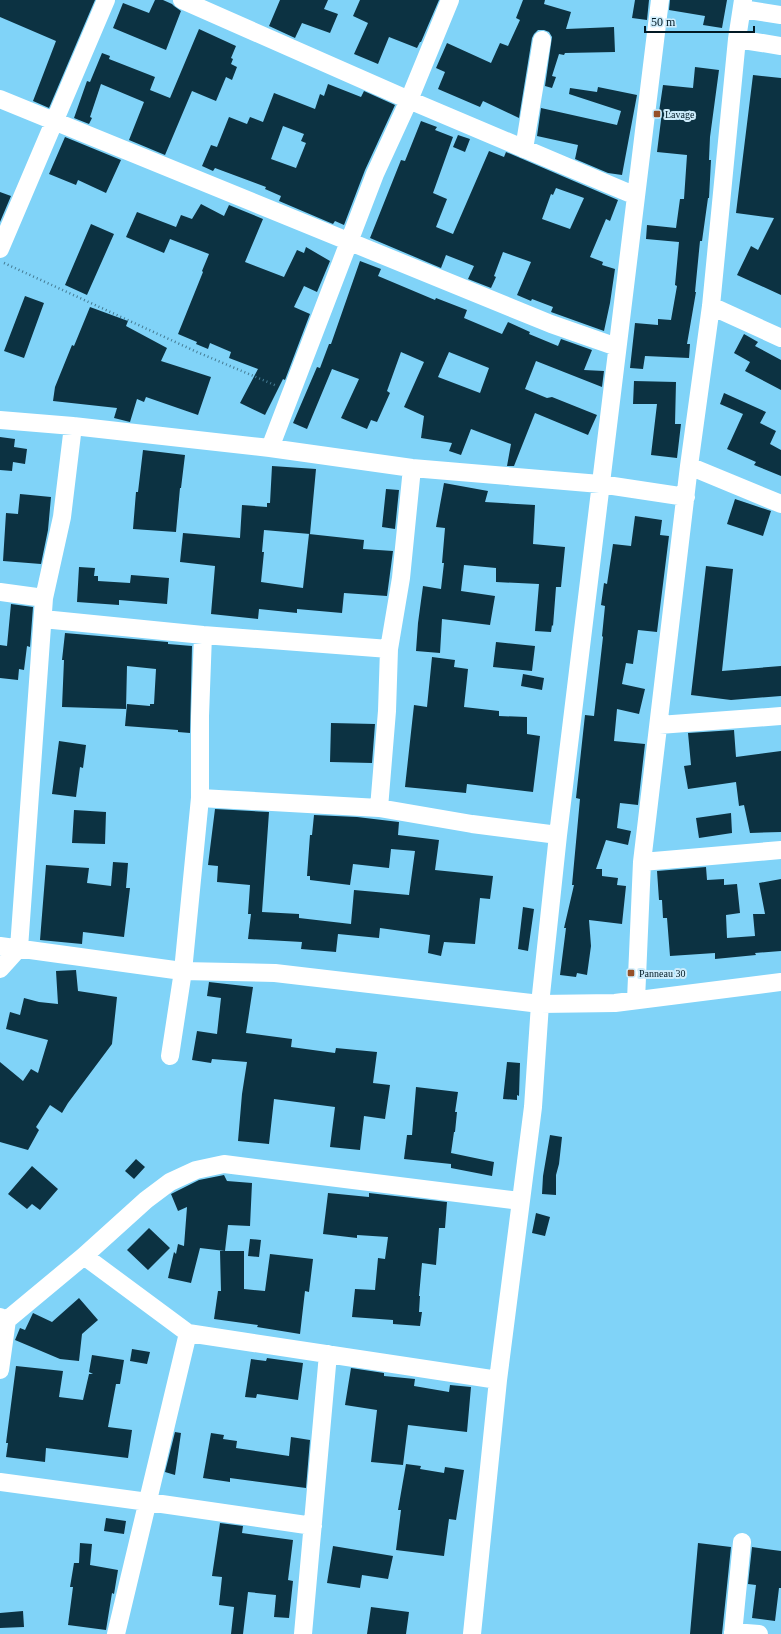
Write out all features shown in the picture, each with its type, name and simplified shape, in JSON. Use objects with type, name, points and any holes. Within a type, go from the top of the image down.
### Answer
[{"type":"street","points":[[0,249],[106,0]]},
{"type":"street","points":[[182,0],[409,100],[636,196]]},
{"type":"street","points":[[270,448],[293,393],[348,241],[375,174],[409,100],[450,0]]},
{"type":"street","points":[[472,1634],[498,1380],[533,1107],[540,1004],[558,835],[660,0]]},
{"type":"street","points":[[636,1000],[642,862],[689,466],[711,306],[737,40],[742,5],[781,15]]},
{"type":"street","points":[[524,149],[542,40]]},
{"type":"street","points":[[737,40],[781,46]]},
{"type":"street","points":[[0,99],[551,324],[617,347]]},
{"type":"street","points":[[711,306],[781,338]]},
{"type":"street","points":[[0,420],[73,426],[270,448],[412,468],[600,484],[686,497]]},
{"type":"street","points":[[0,969],[19,948],[44,598],[62,517],[73,426]]},
{"type":"street","points":[[689,466],[781,504]]},
{"type":"street","points":[[379,808],[387,711],[389,649],[401,578],[412,468]]},
{"type":"street","points":[[0,592],[44,598]]},
{"type":"street","points":[[43,619],[203,635],[389,649]]},
{"type":"street","points":[[170,1056],[183,971],[200,798],[200,716],[203,635]]},
{"type":"street","points":[[659,725],[781,716]]},
{"type":"street","points":[[200,798],[379,808],[472,824],[558,835]]},
{"type":"street","points":[[642,862],[781,850]]},
{"type":"street","points":[[0,946],[183,971],[275,973],[540,1004],[615,1003],[781,982]]},
{"type":"street","points":[[0,1370],[4,1318],[84,1256],[146,1200],[170,1182],[196,1170],[224,1164],[520,1201]]},
{"type":"street","points":[[84,1256],[188,1333],[498,1380]]},
{"type":"street","points":[[116,1634],[188,1333]]},
{"type":"street","points":[[303,1634],[328,1354]]},
{"type":"street","points":[[0,1482],[313,1526]]},
{"type":"street","points":[[742,1542],[733,1633],[759,1634]]},
{"type":"path","points":[[0,262],[197,352],[293,393]]},
{"type":"building","points":[[0,0],[95,0],[49,108],[33,101],[56,41],[0,17]]},
{"type":"building","points":[[155,0],[163,0],[172,4],[181,11],[166,50],[113,28],[123,3],[149,13]]},
{"type":"building","points":[[280,0],[328,0],[324,9],[338,14],[330,33],[302,23],[295,38],[269,26]]},
{"type":"building","points":[[360,0],[439,0],[417,48],[389,37],[378,64],[354,54],[368,23],[353,16]]},
{"type":"building","points":[[523,0],[545,0],[544,4],[571,12],[566,29],[614,27],[615,52],[559,54],[552,76],[556,77],[552,88],[545,86],[552,37],[549,32],[538,30],[532,38],[519,118],[483,101],[480,107],[438,89],[445,72],[436,68],[447,43],[491,63],[500,43],[508,46],[520,20],[516,18]]},
{"type":"building","points":[[635,0],[649,0],[647,20],[632,18]]},
{"type":"building","points":[[670,0],[727,0],[722,28],[703,25],[705,16],[669,10]]},
{"type":"building","points":[[199,29],[236,46],[231,58],[233,59],[231,64],[237,67],[232,80],[226,77],[216,101],[192,91],[165,155],[129,140],[144,102],[101,84],[89,124],[74,118],[87,81],[90,82],[102,53],[110,56],[109,59],[155,77],[150,90],[170,98]]},
{"type":"building","points":[[695,67],[719,70],[710,137],[709,160],[711,160],[709,198],[702,241],[700,241],[696,292],[687,344],[690,344],[689,358],[645,356],[643,369],[630,368],[635,323],[658,325],[658,319],[671,320],[677,286],[675,285],[679,242],[646,239],[647,225],[676,228],[680,199],[684,199],[687,155],[657,152],[662,112],[659,112],[663,85],[693,88]]},
{"type":"building","points":[[753,75],[781,78],[781,295],[737,275],[751,246],[758,250],[774,218],[736,213]]},
{"type":"building","points":[[328,84],[361,97],[364,91],[395,105],[365,170],[344,225],[335,221],[333,224],[279,201],[281,196],[265,189],[266,187],[215,168],[213,171],[202,166],[211,145],[217,147],[229,117],[247,124],[250,117],[263,122],[274,93],[315,109],[320,94],[324,96]],"holes":[[[283,126],[304,134],[301,141],[306,143],[296,168],[271,159]]]},
{"type":"building","points":[[598,87],[637,95],[622,175],[608,173],[575,159],[578,145],[537,136],[541,108],[617,125],[621,111],[569,94],[570,88],[597,92]]},
{"type":"building","points":[[421,121],[437,127],[435,130],[453,137],[433,193],[447,199],[436,227],[453,234],[489,151],[504,157],[506,152],[618,200],[610,221],[606,219],[590,257],[603,262],[602,265],[615,269],[604,331],[551,312],[553,307],[532,299],[531,301],[517,295],[531,262],[503,252],[494,276],[496,277],[491,288],[468,279],[474,266],[446,255],[441,268],[370,238],[401,160],[405,161]],"holes":[[[556,188],[584,198],[570,229],[542,219],[551,194],[553,195]]]},
{"type":"building","points":[[458,135],[470,139],[465,152],[453,147]]},
{"type":"building","points":[[65,137],[121,160],[106,193],[78,180],[76,185],[49,174]]},
{"type":"building","points":[[0,192],[11,196],[0,222]]},
{"type":"building","points":[[201,204],[224,216],[229,205],[263,219],[245,262],[284,277],[297,250],[304,253],[306,247],[330,261],[317,292],[304,286],[294,307],[310,314],[285,380],[283,379],[265,415],[240,403],[258,369],[229,358],[231,352],[210,343],[208,349],[196,344],[197,342],[178,334],[209,254],[170,239],[164,253],[126,237],[137,212],[176,227],[181,215],[192,219]]},
{"type":"building","points":[[91,224],[114,234],[87,295],[65,285]]},
{"type":"building","points":[[360,261],[381,269],[378,276],[435,300],[436,298],[467,310],[464,318],[502,334],[508,322],[530,332],[529,334],[558,346],[561,339],[592,350],[584,370],[604,371],[602,387],[536,361],[525,389],[547,398],[552,397],[597,415],[588,435],[535,413],[514,466],[507,466],[511,444],[471,429],[461,455],[449,451],[452,443],[421,438],[424,416],[404,407],[424,362],[401,352],[387,391],[390,393],[377,422],[371,420],[367,429],[341,418],[359,379],[332,369],[307,429],[293,423],[317,367],[320,368],[329,344],[331,344]],"holes":[[[449,352],[489,368],[480,393],[438,377]]]},
{"type":"building","points":[[25,296],[44,303],[24,358],[4,351]]},
{"type":"building","points":[[90,307],[128,321],[126,326],[167,348],[161,361],[211,377],[198,415],[146,397],[144,402],[137,399],[130,422],[114,418],[117,408],[53,401],[55,387],[72,345],[74,346]]},
{"type":"building","points":[[744,334],[758,342],[755,346],[781,360],[781,390],[745,371],[750,362],[734,353]]},
{"type":"building","points":[[634,381],[676,382],[675,424],[681,424],[677,458],[651,455],[657,404],[633,404]]},
{"type":"building","points":[[724,393],[766,412],[760,423],[776,431],[770,444],[781,450],[781,476],[754,465],[756,462],[727,449],[743,414],[720,404]]},
{"type":"building","points":[[0,437],[15,439],[14,447],[27,449],[25,464],[13,462],[12,471],[0,470]]},
{"type":"building","points":[[143,450],[185,455],[176,532],[133,529],[136,492],[138,492]]},
{"type":"building","points":[[272,466],[316,469],[310,534],[264,530],[262,552],[264,552],[261,582],[303,588],[309,534],[364,540],[363,549],[393,551],[387,596],[344,593],[342,613],[297,609],[297,613],[259,609],[258,619],[211,614],[215,566],[180,562],[183,533],[240,538],[242,505],[267,507],[267,503],[270,503]]},
{"type":"building","points":[[444,483],[488,491],[485,502],[535,505],[533,544],[565,547],[561,587],[556,587],[553,626],[552,625],[551,632],[535,631],[539,584],[496,582],[496,568],[464,565],[461,591],[495,596],[490,625],[442,619],[440,653],[416,651],[423,586],[441,589],[444,563],[442,563],[445,528],[436,527]]},
{"type":"building","points":[[386,489],[399,490],[395,529],[382,527]]},
{"type":"building","points":[[20,494],[51,497],[48,530],[41,564],[3,561],[6,513],[18,514]]},
{"type":"building","points":[[735,499],[771,511],[763,536],[727,524]]},
{"type":"building","points":[[635,516],[662,520],[660,535],[669,536],[657,632],[638,630],[633,664],[626,663],[622,684],[645,689],[639,714],[617,709],[614,741],[645,744],[638,805],[620,803],[617,828],[631,831],[628,845],[606,840],[596,869],[602,869],[602,876],[618,878],[617,885],[626,886],[622,924],[589,920],[591,946],[587,975],[577,973],[576,977],[560,975],[566,928],[564,928],[574,885],[572,885],[580,799],[576,798],[585,715],[594,716],[603,637],[605,606],[601,605],[604,583],[607,584],[613,544],[631,546]]},
{"type":"building","points":[[706,566],[733,569],[722,671],[781,666],[781,696],[731,700],[691,695]]},
{"type":"building","points":[[79,567],[95,568],[94,576],[98,576],[98,581],[130,583],[131,575],[169,578],[167,604],[119,600],[119,605],[77,602]]},
{"type":"building","points":[[11,604],[33,607],[30,647],[27,646],[24,670],[19,669],[18,680],[0,678],[0,645],[7,646]]},
{"type":"building","points":[[65,633],[168,642],[168,644],[192,646],[190,733],[178,732],[178,730],[125,726],[127,704],[150,706],[150,704],[154,704],[156,669],[127,666],[126,709],[62,707],[64,660],[62,660]]},
{"type":"building","points":[[496,642],[535,646],[532,671],[493,667]]},
{"type":"building","points":[[432,657],[455,660],[454,667],[468,669],[464,707],[499,711],[499,716],[527,717],[527,734],[540,736],[533,792],[467,784],[466,793],[405,787],[414,705],[427,707]]},
{"type":"building","points":[[523,674],[544,678],[542,690],[521,686]]},
{"type":"building","points":[[331,723],[375,724],[372,763],[330,762]]},
{"type":"building","points":[[734,730],[736,757],[781,751],[781,832],[750,833],[744,805],[739,806],[736,782],[688,789],[684,766],[691,765],[688,733]]},
{"type":"building","points":[[59,741],[86,745],[83,768],[80,767],[76,797],[52,794]]},
{"type":"building","points":[[215,809],[269,812],[262,912],[299,914],[299,918],[351,924],[354,890],[409,895],[415,851],[391,849],[389,868],[353,864],[350,885],[310,880],[310,876],[307,876],[310,835],[312,835],[314,815],[357,817],[399,822],[398,835],[439,840],[435,870],[493,876],[490,899],[480,898],[475,944],[444,942],[441,956],[428,953],[430,935],[380,928],[379,938],[338,934],[336,952],[301,949],[302,942],[248,939],[251,914],[248,914],[250,885],[217,882],[218,866],[208,865]]},
{"type":"building","points":[[74,810],[106,812],[105,844],[72,843]]},
{"type":"building","points":[[731,813],[732,833],[699,838],[696,818]]},
{"type":"building","points":[[113,862],[128,863],[126,888],[130,888],[124,937],[83,932],[82,944],[40,940],[46,865],[89,868],[87,883],[111,886]]},
{"type":"building","points":[[706,867],[707,880],[724,879],[724,885],[737,884],[740,913],[726,915],[727,938],[755,936],[753,914],[765,914],[759,883],[781,879],[781,951],[715,959],[715,953],[670,956],[667,918],[663,918],[662,900],[659,900],[657,871]]},
{"type":"building","points":[[523,907],[534,909],[528,951],[518,949]]},
{"type":"building","points":[[76,970],[78,991],[117,997],[112,1044],[62,1113],[50,1105],[36,1127],[39,1130],[28,1150],[0,1142],[0,1062],[23,1081],[31,1069],[38,1073],[48,1040],[6,1029],[10,1012],[20,1015],[24,998],[39,1002],[58,1004],[56,971]]},
{"type":"building","points":[[209,982],[253,987],[246,1033],[292,1039],[291,1047],[335,1053],[336,1048],[377,1052],[373,1083],[390,1085],[385,1119],[364,1116],[360,1150],[330,1147],[335,1107],[274,1099],[269,1144],[238,1141],[242,1094],[247,1062],[212,1059],[211,1063],[192,1060],[197,1031],[217,1034],[221,998],[207,996]]},
{"type":"building","points":[[507,1062],[520,1063],[519,1096],[517,1095],[517,1100],[503,1099]]},
{"type":"building","points":[[416,1087],[458,1092],[455,1112],[457,1112],[455,1132],[451,1153],[494,1162],[492,1176],[451,1168],[451,1164],[404,1159],[407,1135],[412,1135]]},
{"type":"building","points":[[550,1135],[562,1137],[559,1164],[556,1175],[556,1195],[542,1194],[543,1176]]},
{"type":"building","points":[[136,1159],[145,1167],[134,1179],[125,1171]]},
{"type":"building","points":[[32,1166],[58,1189],[40,1210],[32,1204],[27,1209],[8,1194]]},
{"type":"building","points":[[224,1175],[227,1181],[252,1183],[250,1226],[228,1225],[225,1251],[200,1248],[191,1283],[168,1278],[174,1252],[176,1254],[178,1244],[184,1246],[187,1207],[178,1211],[171,1194],[199,1180]]},
{"type":"building","points":[[328,1193],[369,1197],[369,1193],[447,1202],[445,1228],[439,1228],[436,1265],[422,1263],[419,1296],[419,1312],[422,1312],[420,1326],[393,1324],[393,1320],[352,1317],[355,1289],[375,1290],[378,1258],[385,1259],[388,1237],[357,1235],[357,1238],[323,1234]]},
{"type":"building","points":[[536,1213],[550,1217],[545,1236],[532,1233]]},
{"type":"building","points":[[149,1228],[170,1248],[148,1270],[127,1250]]},
{"type":"building","points":[[250,1239],[261,1240],[259,1257],[248,1256]]},
{"type":"building","points":[[220,1251],[244,1251],[244,1289],[265,1291],[270,1254],[313,1259],[309,1292],[305,1291],[300,1334],[257,1327],[258,1325],[214,1319],[218,1291],[221,1291]]},
{"type":"building","points":[[79,1298],[98,1320],[82,1334],[79,1361],[60,1359],[15,1340],[20,1328],[25,1330],[33,1313],[52,1322]]},
{"type":"building","points":[[132,1349],[150,1352],[147,1364],[130,1361]]},
{"type":"building","points":[[92,1355],[124,1360],[120,1384],[116,1384],[108,1427],[132,1430],[128,1458],[46,1448],[45,1462],[6,1457],[8,1443],[6,1443],[16,1366],[63,1371],[59,1397],[83,1400],[89,1374],[93,1374],[89,1372]]},
{"type":"building","points":[[267,1358],[303,1363],[298,1400],[257,1394],[256,1398],[245,1397],[251,1359],[266,1361]]},
{"type":"building","points":[[351,1368],[384,1373],[384,1376],[415,1379],[414,1386],[449,1392],[450,1385],[471,1387],[467,1432],[408,1425],[403,1465],[371,1462],[377,1410],[345,1405]]},
{"type":"building","points":[[175,1432],[181,1433],[175,1475],[165,1472]]},
{"type":"building","points":[[211,1433],[224,1435],[223,1439],[237,1441],[236,1448],[289,1456],[291,1437],[310,1440],[306,1488],[230,1478],[230,1482],[203,1478]]},
{"type":"building","points":[[406,1464],[421,1466],[420,1469],[444,1473],[445,1467],[464,1470],[456,1520],[449,1519],[444,1556],[396,1550],[401,1510],[398,1510]]},
{"type":"building","points":[[106,1518],[126,1521],[124,1534],[104,1531]]},
{"type":"building","points":[[220,1523],[243,1526],[242,1533],[293,1540],[288,1580],[293,1581],[289,1618],[274,1617],[276,1595],[248,1592],[243,1634],[231,1634],[234,1607],[219,1605],[222,1577],[212,1576]]},
{"type":"building","points":[[80,1543],[92,1544],[90,1565],[118,1570],[114,1594],[112,1593],[106,1630],[68,1625],[73,1587],[70,1587],[74,1563],[79,1563]]},
{"type":"building","points":[[698,1543],[731,1547],[722,1634],[690,1634]]},
{"type":"building","points":[[333,1546],[393,1556],[388,1579],[362,1575],[360,1588],[327,1583]]},
{"type":"building","points":[[752,1547],[781,1551],[781,1588],[779,1588],[775,1621],[752,1618],[756,1585],[748,1584]]},
{"type":"building","points":[[371,1607],[409,1612],[406,1634],[367,1634]]},
{"type":"building","points":[[23,1611],[24,1627],[0,1628],[0,1613]]},
{"type":"place","name":"Lavage","points":[[657,114]]},
{"type":"place","name":"Panneau 30","points":[[631,973]]}]
